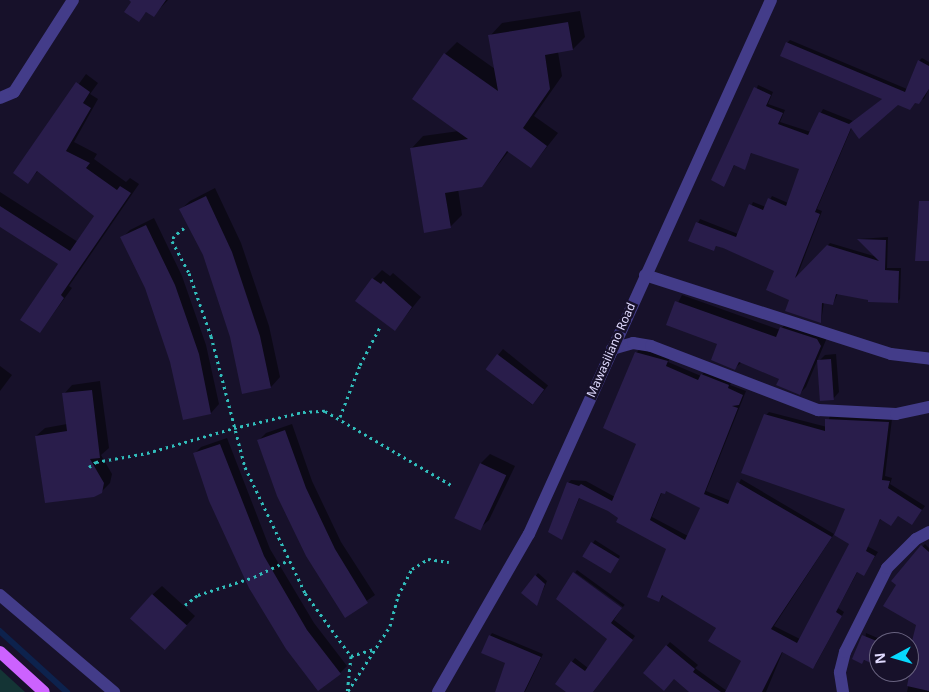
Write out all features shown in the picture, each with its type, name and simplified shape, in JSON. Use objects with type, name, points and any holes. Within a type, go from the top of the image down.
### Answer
[{"type":"main road","points":[[0,652],[44,692]]},
{"type":"street","points":[[0,98],[14,92],[73,0]]},
{"type":"street","name":"Mawasiliano Road","points":[[438,692],[529,534],[644,275],[771,0]]},
{"type":"street","points":[[644,275],[892,354],[929,359]]},
{"type":"street","points":[[612,349],[633,343],[651,346],[818,410],[896,414],[929,407]]},
{"type":"street","points":[[844,692],[840,672],[845,652],[887,568],[916,539],[929,532]]},
{"type":"street","points":[[0,595],[114,692]]},
{"type":"path","points":[[184,228],[174,236],[172,241],[188,273],[211,336],[234,428],[260,504],[287,561],[305,593],[351,656],[348,692]]},
{"type":"path","points":[[340,417],[360,365],[381,325]]},
{"type":"path","points":[[89,467],[96,462],[147,453],[234,428],[303,412],[325,411],[340,417],[413,465],[451,485]]},
{"type":"path","points":[[348,692],[390,626],[405,578],[412,569],[428,559],[449,562]]},
{"type":"path","points":[[185,605],[198,595],[254,577],[287,561]]},
{"type":"path","points":[[351,656],[375,648]]},
{"type":"green space","points":[[0,669],[25,692],[0,692]]},
{"type":"building","points":[[129,0],[166,0],[154,17],[146,12],[139,22],[124,12],[131,2]]},
{"type":"building","points":[[568,22],[573,50],[545,55],[550,89],[523,128],[547,146],[531,168],[507,151],[482,187],[445,193],[451,228],[424,233],[410,148],[468,139],[412,99],[444,53],[498,91],[488,35]]},
{"type":"building","points":[[786,42],[905,92],[918,60],[929,66],[929,89],[919,104],[915,103],[910,110],[898,105],[859,139],[851,128],[815,212],[820,214],[795,278],[827,245],[879,261],[857,239],[886,240],[885,270],[899,271],[898,303],[868,302],[868,300],[836,294],[833,305],[822,303],[821,323],[785,311],[789,300],[766,290],[774,271],[723,248],[716,246],[714,251],[688,241],[696,222],[736,237],[749,204],[763,210],[768,198],[786,206],[799,169],[751,153],[745,170],[734,165],[724,187],[711,180],[754,87],[771,95],[766,106],[783,113],[778,124],[808,135],[819,112],[849,124],[882,99],[780,56]]},
{"type":"building","points":[[76,82],[90,92],[83,103],[91,108],[66,151],[90,163],[86,168],[117,190],[120,186],[131,193],[61,295],[64,298],[40,333],[20,320],[58,264],[0,227],[0,206],[70,251],[94,216],[37,171],[28,184],[13,173]]},
{"type":"building","points":[[206,196],[232,252],[260,336],[271,388],[242,394],[230,337],[203,255],[179,209]]},
{"type":"building","points":[[919,201],[929,201],[929,261],[915,261]]},
{"type":"building","points":[[146,225],[175,285],[199,354],[211,414],[183,420],[170,362],[145,288],[120,237]]},
{"type":"building","points":[[372,278],[381,284],[383,281],[412,307],[395,331],[355,301]]},
{"type":"building","points":[[675,301],[776,337],[780,327],[817,339],[821,346],[800,395],[776,385],[779,379],[739,362],[735,370],[711,360],[717,344],[666,325]]},
{"type":"building","points":[[635,352],[668,361],[666,366],[698,380],[701,374],[729,385],[728,388],[743,395],[739,405],[732,406],[738,408],[704,494],[728,504],[737,482],[832,537],[771,629],[797,643],[849,544],[834,535],[845,509],[741,473],[764,414],[825,431],[825,419],[889,422],[882,480],[890,481],[888,488],[922,510],[912,525],[898,516],[891,526],[880,519],[866,551],[875,556],[864,576],[857,572],[836,612],[842,616],[813,669],[782,652],[762,692],[725,692],[741,661],[708,641],[716,628],[662,595],[659,602],[647,597],[666,549],[616,522],[618,518],[608,511],[579,498],[562,540],[548,532],[567,482],[579,486],[581,484],[612,501],[636,444],[603,428]],"holes":[[[666,491],[700,508],[685,540],[650,520],[661,493],[665,494]]]},
{"type":"building","points":[[497,354],[544,390],[533,405],[486,369]]},
{"type":"building","points":[[831,359],[834,400],[820,401],[817,360]]},
{"type":"building","points":[[92,390],[100,458],[90,459],[104,483],[102,493],[94,497],[45,503],[35,436],[67,431],[62,393]]},
{"type":"building","points":[[285,430],[306,488],[335,549],[368,603],[345,618],[306,556],[277,496],[257,440]]},
{"type":"building","points":[[220,444],[264,556],[307,630],[341,674],[318,691],[286,649],[249,588],[209,501],[193,453]]},
{"type":"building","points":[[480,463],[506,475],[481,531],[454,518]]},
{"type":"building","points":[[591,542],[619,559],[611,574],[582,557]]},
{"type":"building","points":[[921,545],[929,552],[929,691],[907,686],[908,682],[919,682],[919,632],[914,632],[916,625],[883,606],[896,585],[891,581]]},
{"type":"building","points":[[573,572],[622,608],[611,623],[633,640],[593,692],[566,692],[555,684],[571,661],[585,671],[607,639],[556,599]]},
{"type":"building","points":[[535,575],[545,584],[537,606],[521,593]]},
{"type":"building","points":[[152,594],[187,625],[165,650],[130,619]]},
{"type":"building","points":[[489,635],[541,657],[524,692],[495,692],[505,663],[481,653]]},
{"type":"building","points":[[862,635],[869,638],[869,662],[864,660],[862,664],[852,659]]},
{"type":"building","points":[[666,645],[695,669],[693,672],[721,692],[689,692],[674,679],[664,691],[643,673]]},
{"type":"waterway","points":[[0,631],[67,692]]}]
